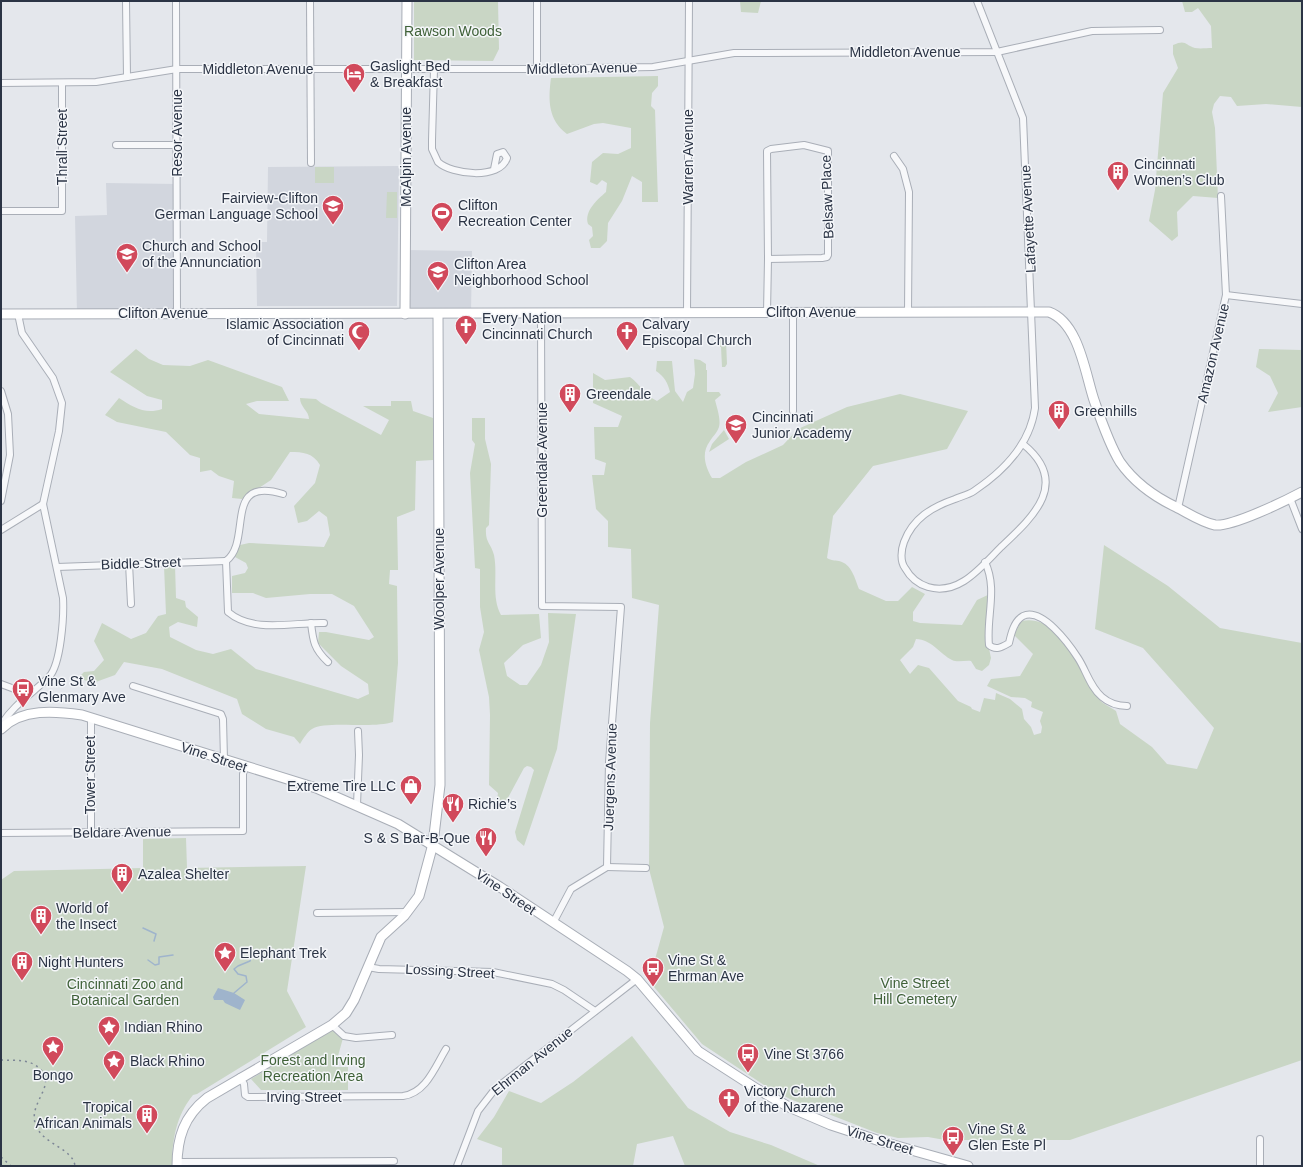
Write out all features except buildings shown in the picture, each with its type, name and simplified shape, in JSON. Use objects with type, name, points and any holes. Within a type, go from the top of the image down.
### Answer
[{"type":"main road","name":"McAlpin Avenue","points":[[405,314],[407,1]]},
{"type":"main road","name":"Clifton Avenue","points":[[1,314],[541,314],[687,312],[1032,312],[1053,314],[1058,315],[1065,324],[1078,349],[1094,400],[1120,462],[1146,489],[1178,508],[1209,523],[1220,525],[1248,516],[1302,492]]},
{"type":"main road","name":"Woolper Avenue","points":[[177,1164],[179,1138],[185,1123],[193,1110],[207,1098],[240,1077],[332,1025],[350,1006],[381,937],[408,912],[417,900],[422,888],[433,844],[440,784],[438,314]]},
{"type":"main road","name":"Vine Street","points":[[1,729],[17,718],[40,712],[69,713],[91,718],[316,788],[398,824],[433,844],[637,979],[698,1051],[757,1089],[789,1108],[831,1125],[957,1165],[968,1166]]},
{"type":"street","points":[[121,1],[126,1],[127,77]]},
{"type":"street","name":"Resor Avenue","points":[[176,1],[177,313]]},
{"type":"street","points":[[310,1],[311,163]]},
{"type":"street","points":[[537,1],[537,69]]},
{"type":"street","name":"Warren Avenue","points":[[687,312],[689,1]]},
{"type":"street","name":"Lafayette Avenue","points":[[977,1],[1023,118],[1035,408],[1031,428],[1023,444],[1003,467],[975,490],[937,506],[922,515],[912,527],[903,545],[902,559],[906,570],[919,583],[933,588],[949,588],[957,586],[972,576],[1029,521],[1042,499],[1045,481],[1041,465],[1032,451],[1023,444]]},
{"type":"street","name":"Middleton Avenue","points":[[1,83],[96,82],[177,70],[406,70],[653,67],[734,53],[997,52],[1018,46],[1092,31],[1160,30]]},
{"type":"street","points":[[434,69],[432,140],[434,156],[444,167],[457,172],[483,173],[494,169]]},
{"type":"street","name":"Thrall Street","points":[[1,211],[62,211],[62,83]]},
{"type":"street","points":[[116,145],[177,145]]},
{"type":"street","name":"Belsaw Place","points":[[767,313],[767,151],[771,149],[804,145],[827,149],[827,257],[768,259]]},
{"type":"street","points":[[894,156],[903,169],[908,192],[908,312]]},
{"type":"street","name":"Amazon Avenue","points":[[1178,508],[1226,295],[1221,196]]},
{"type":"street","points":[[1226,295],[1302,304]]},
{"type":"street","points":[[793,312],[793,411]]},
{"type":"street","points":[[1,725],[9,713],[28,694],[50,676],[56,665],[63,610],[63,598],[43,504],[59,431],[62,403],[52,378],[20,329],[18,314]]},
{"type":"street","name":"Greendale Avenue","points":[[541,314],[542,606],[621,607]]},
{"type":"street","points":[[1,391],[8,414],[10,455],[1,501]]},
{"type":"street","points":[[283,494],[268,489],[258,491],[249,497],[244,504],[235,549],[232,556],[226,561],[228,612],[234,617],[263,626],[311,623],[324,624]]},
{"type":"street","points":[[1290,498],[1302,529]]},
{"type":"street","points":[[1,530],[43,504]]},
{"type":"street","name":"Biddle Street","points":[[57,567],[129,563],[226,561]]},
{"type":"street","points":[[985,562],[989,570],[992,587],[989,645],[992,648],[998,649],[1009,643],[1014,627],[1023,616],[1031,614],[1040,617],[1066,640],[1101,695],[1112,703],[1128,706]]},
{"type":"street","points":[[129,563],[131,604]]},
{"type":"street","name":"Juergens Avenue","points":[[607,867],[609,762],[621,607]]},
{"type":"street","points":[[311,623],[313,641],[318,653],[328,662]]},
{"type":"street","points":[[1,684],[28,694]]},
{"type":"street","points":[[133,686],[221,714],[223,719],[224,760]]},
{"type":"street","name":"Tower Street","points":[[90,832],[91,718]]},
{"type":"street","points":[[357,806],[359,755],[358,731]]},
{"type":"street","name":"Beldare Avenue","points":[[1,833],[244,831],[243,774],[246,767]]},
{"type":"street","points":[[553,923],[571,889],[607,867],[646,868]]},
{"type":"street","points":[[317,913],[408,912]]},
{"type":"street","name":"Lossing Street","points":[[368,967],[379,969],[493,972],[559,987],[595,1011]]},
{"type":"street","name":"Ehrman Avenue","points":[[457,1166],[478,1111],[495,1089],[637,979]]},
{"type":"street","points":[[332,1025],[344,1036],[356,1038],[392,1035]]},
{"type":"street","name":"Irving Street","points":[[240,1077],[248,1097],[408,1096],[420,1089],[446,1049]]},
{"type":"street","points":[[1260,1140],[1260,1166]]},
{"type":"street","points":[[177,1164],[394,1161]]},
{"type":"shaded area","name":"Fairview-Clifton German Language School","points":[[399,166],[397,306],[257,306],[256,242],[267,242],[268,167]]},
{"type":"shaded area","name":"Church and School of the Annunciation","points":[[106,183],[177,184],[177,313],[77,314],[75,216],[107,215]]},
{"type":"shaded area","name":"Clifton Area Neighborhood School","points":[[405,250],[472,251],[471,314],[405,314]]},
{"type":"green space","name":"Rawson Woods","points":[[414,1],[498,1],[499,49],[493,61],[414,60]]},
{"type":"green space","points":[[740,1],[761,1],[758,13],[741,12]]},
{"type":"green space","points":[[1182,1],[1302,1],[1302,107],[1266,104],[1237,106],[1231,97],[1220,96],[1214,104],[1212,112],[1215,128],[1218,198],[1193,196],[1177,212],[1178,236],[1172,241],[1149,221],[1155,190],[1163,93],[1178,68],[1173,54],[1173,45],[1177,43],[1185,43],[1195,48],[1212,48],[1211,26],[1198,8],[1192,12],[1185,12]]},
{"type":"green space","points":[[658,76],[658,86],[652,93],[651,106],[655,110],[658,202],[642,202],[642,182],[632,176],[622,201],[608,223],[607,241],[600,248],[591,248],[589,240],[593,236],[592,227],[588,224],[587,219],[592,206],[606,192],[607,183],[602,180],[597,185],[590,182],[592,162],[603,153],[618,154],[631,148],[631,128],[603,123],[594,124],[567,134],[556,122],[551,109],[551,78]]},
{"type":"green space","points":[[315,167],[334,167],[334,183],[315,183]]},
{"type":"green space","points":[[387,192],[397,192],[397,218],[386,218]]},
{"type":"green space","points":[[716,336],[722,336],[726,340],[727,364],[725,367],[722,367],[721,347],[719,337]]},
{"type":"green space","points":[[136,349],[149,359],[163,365],[190,366],[208,360],[282,387],[289,401],[257,401],[246,404],[259,414],[309,419],[308,414],[301,404],[300,398],[316,399],[381,435],[389,420],[363,406],[391,406],[391,401],[411,401],[413,411],[433,418],[433,460],[416,461],[415,510],[397,517],[398,570],[390,570],[389,584],[397,586],[398,663],[393,722],[373,725],[319,726],[309,731],[300,744],[294,737],[266,729],[242,714],[237,699],[162,669],[124,662],[115,675],[93,683],[78,678],[84,672],[94,671],[104,660],[94,641],[102,623],[131,639],[146,633],[158,616],[166,614],[164,566],[175,565],[176,598],[185,601],[186,607],[198,617],[197,627],[178,622],[169,627],[170,637],[196,650],[213,654],[231,649],[256,669],[358,699],[369,694],[368,684],[341,666],[318,643],[319,632],[369,640],[374,637],[354,606],[332,594],[310,594],[266,598],[253,593],[232,593],[232,576],[245,573],[248,568],[246,563],[235,557],[240,545],[249,543],[324,547],[330,535],[327,517],[319,511],[307,521],[298,523],[294,506],[315,483],[320,465],[314,458],[307,454],[290,452],[271,480],[242,499],[232,498],[234,481],[219,476],[211,470],[200,472],[200,458],[190,455],[166,432],[117,422],[105,415],[119,398],[134,407],[145,411],[156,411],[162,409],[162,400],[147,396],[110,372]]},
{"type":"green space","points":[[1259,349],[1302,350],[1302,407],[1268,412],[1278,393],[1270,376],[1256,367]]},
{"type":"green space","name":"Vine Street Hill Cemetery","points":[[694,359],[700,360],[706,364],[707,392],[719,392],[721,395],[715,400],[719,417],[719,427],[707,446],[705,455],[707,469],[712,478],[720,478],[746,462],[783,445],[798,429],[847,407],[900,394],[968,411],[947,449],[873,466],[833,516],[827,558],[847,565],[852,572],[859,589],[886,601],[898,601],[912,587],[925,594],[913,612],[913,621],[920,623],[962,625],[977,600],[990,594],[987,639],[991,658],[989,665],[982,671],[976,669],[971,661],[952,660],[926,641],[916,639],[913,647],[900,660],[910,674],[918,665],[929,668],[958,701],[971,707],[972,709],[980,712],[984,698],[995,700],[996,693],[1010,699],[1022,709],[1024,719],[1031,727],[1034,735],[1041,733],[1042,727],[1040,721],[1043,712],[1031,707],[1032,702],[1025,698],[1011,697],[987,686],[991,679],[1020,676],[1033,654],[1014,635],[1021,621],[1036,621],[1049,627],[1060,637],[1070,650],[1094,693],[1103,703],[1116,711],[1120,724],[1152,747],[1167,764],[1197,769],[1214,728],[1143,648],[1095,629],[1104,545],[1168,586],[1220,628],[1302,643],[1302,1060],[1070,1140],[945,1140],[928,1137],[898,1138],[877,1133],[790,1099],[764,1085],[702,1044],[649,981],[664,927],[649,869],[650,723],[659,605],[632,598],[631,549],[608,547],[608,521],[596,509],[592,475],[604,475],[606,463],[595,459],[594,427],[618,427],[622,416],[593,403],[593,373],[605,380],[630,377],[649,396],[657,401],[670,392],[665,380],[656,371],[657,361],[672,361],[675,391],[683,402],[687,392],[693,388],[695,374]]},
{"type":"green space","points":[[472,418],[485,418],[485,439],[491,464],[489,525],[486,528],[486,533],[487,540],[494,555],[495,593],[498,608],[501,615],[539,614],[541,638],[523,645],[504,663],[507,676],[520,685],[527,685],[541,665],[549,642],[548,613],[576,614],[557,749],[524,846],[517,840],[515,832],[534,770],[527,766],[524,768],[502,809],[496,808],[498,793],[489,785],[489,697],[479,650],[484,632],[480,607],[480,569],[475,568],[470,473],[475,444],[472,440]]},
{"type":"green space","points":[[724,430],[729,439],[709,452],[712,444]]},
{"type":"green space","name":"Cincinnati Zoo and Botanical Garden","points":[[186,838],[187,868],[306,866],[287,991],[306,1027],[197,1094],[193,1095],[183,1111],[176,1129],[172,1166],[1,1166],[1,880],[14,871],[143,868],[143,839]]},
{"type":"green space","name":"Forest and Irving Recreation Area","points":[[334,1029],[343,1038],[335,1067],[348,1067],[348,1090],[261,1090],[251,1079]]},
{"type":"green space","points":[[632,1036],[688,1108],[730,1132],[771,1145],[820,1166],[685,1166],[673,1136],[637,1144],[633,1166],[502,1166],[502,1148],[477,1139],[494,1117],[509,1091],[541,1103],[573,1082]]},
{"type":"water","points":[[218,988],[234,993],[245,1000],[240,1010],[225,1003],[223,1000],[214,1000],[213,997]]},
{"type":"waterway","points":[[143,928],[156,934],[154,941]]},
{"type":"waterway","points":[[148,960],[155,965],[159,964],[159,957],[173,955]]},
{"type":"waterway","points":[[234,993],[247,982],[246,976],[238,974],[234,969],[250,961],[251,958]]},
{"type":"railway","points":[[1,1060],[17,1060],[27,1062],[37,1066],[41,1070],[45,1076],[45,1083],[44,1090],[37,1104],[34,1120],[41,1134],[69,1155],[75,1166]]},
{"type":"railway","points":[[1,1157],[11,1166]]},
{"type":"place","name":"Gaslight Bed & Breakfast","points":[[354,94]]},
{"type":"place","name":"Cincinnati Women’s Club","points":[[1118,192]]},
{"type":"place","name":"Fairview-Clifton German Language School","points":[[333,226]]},
{"type":"place","name":"Clifton Recreation Center","points":[[442,232]]},
{"type":"place","name":"Church and School of the Annunciation","points":[[127,274]]},
{"type":"place","name":"Clifton Area Neighborhood School","points":[[438,292]]},
{"type":"place","name":"Every Nation Cincinnati Church","points":[[466,346]]},
{"type":"place","name":"Islamic Association of Cincinnati","points":[[359,352]]},
{"type":"place","name":"Calvary Episcopal Church","points":[[627,352]]},
{"type":"place","name":"Greendale","points":[[570,414]]},
{"type":"place","name":"Greenhills","points":[[1059,430]]},
{"type":"place","name":"Cincinnati Junior Academy","points":[[736,444]]},
{"type":"place","name":"Vine St & Glenmary Ave","points":[[23,708]]},
{"type":"place","name":"Extreme Tire LLC","points":[[411,806]]},
{"type":"place","name":"Richie’s","points":[[453,824]]},
{"type":"place","name":"S & S Bar-B-Que","points":[[486,858]]},
{"type":"place","name":"Azalea Shelter","points":[[122,894]]},
{"type":"place","name":"World of the Insect","points":[[41,936]]},
{"type":"place","name":"Elephant Trek","points":[[225,972]]},
{"type":"place","name":"Night Hunters","points":[[22,982]]},
{"type":"place","name":"Vine St & Ehrman Ave","points":[[653,988]]},
{"type":"place","name":"Indian Rhino","points":[[109,1046]]},
{"type":"place","name":"Bongo","points":[[53,1066]]},
{"type":"place","name":"Vine St 3766","points":[[748,1074]]},
{"type":"place","name":"Black Rhino","points":[[114,1080]]},
{"type":"place","name":"Victory Church of the Nazarene","points":[[729,1118]]},
{"type":"place","name":"Tropical African Animals","points":[[147,1134]]},
{"type":"place","name":"Vine St & Glen Este Pl","points":[[953,1156]]}]
